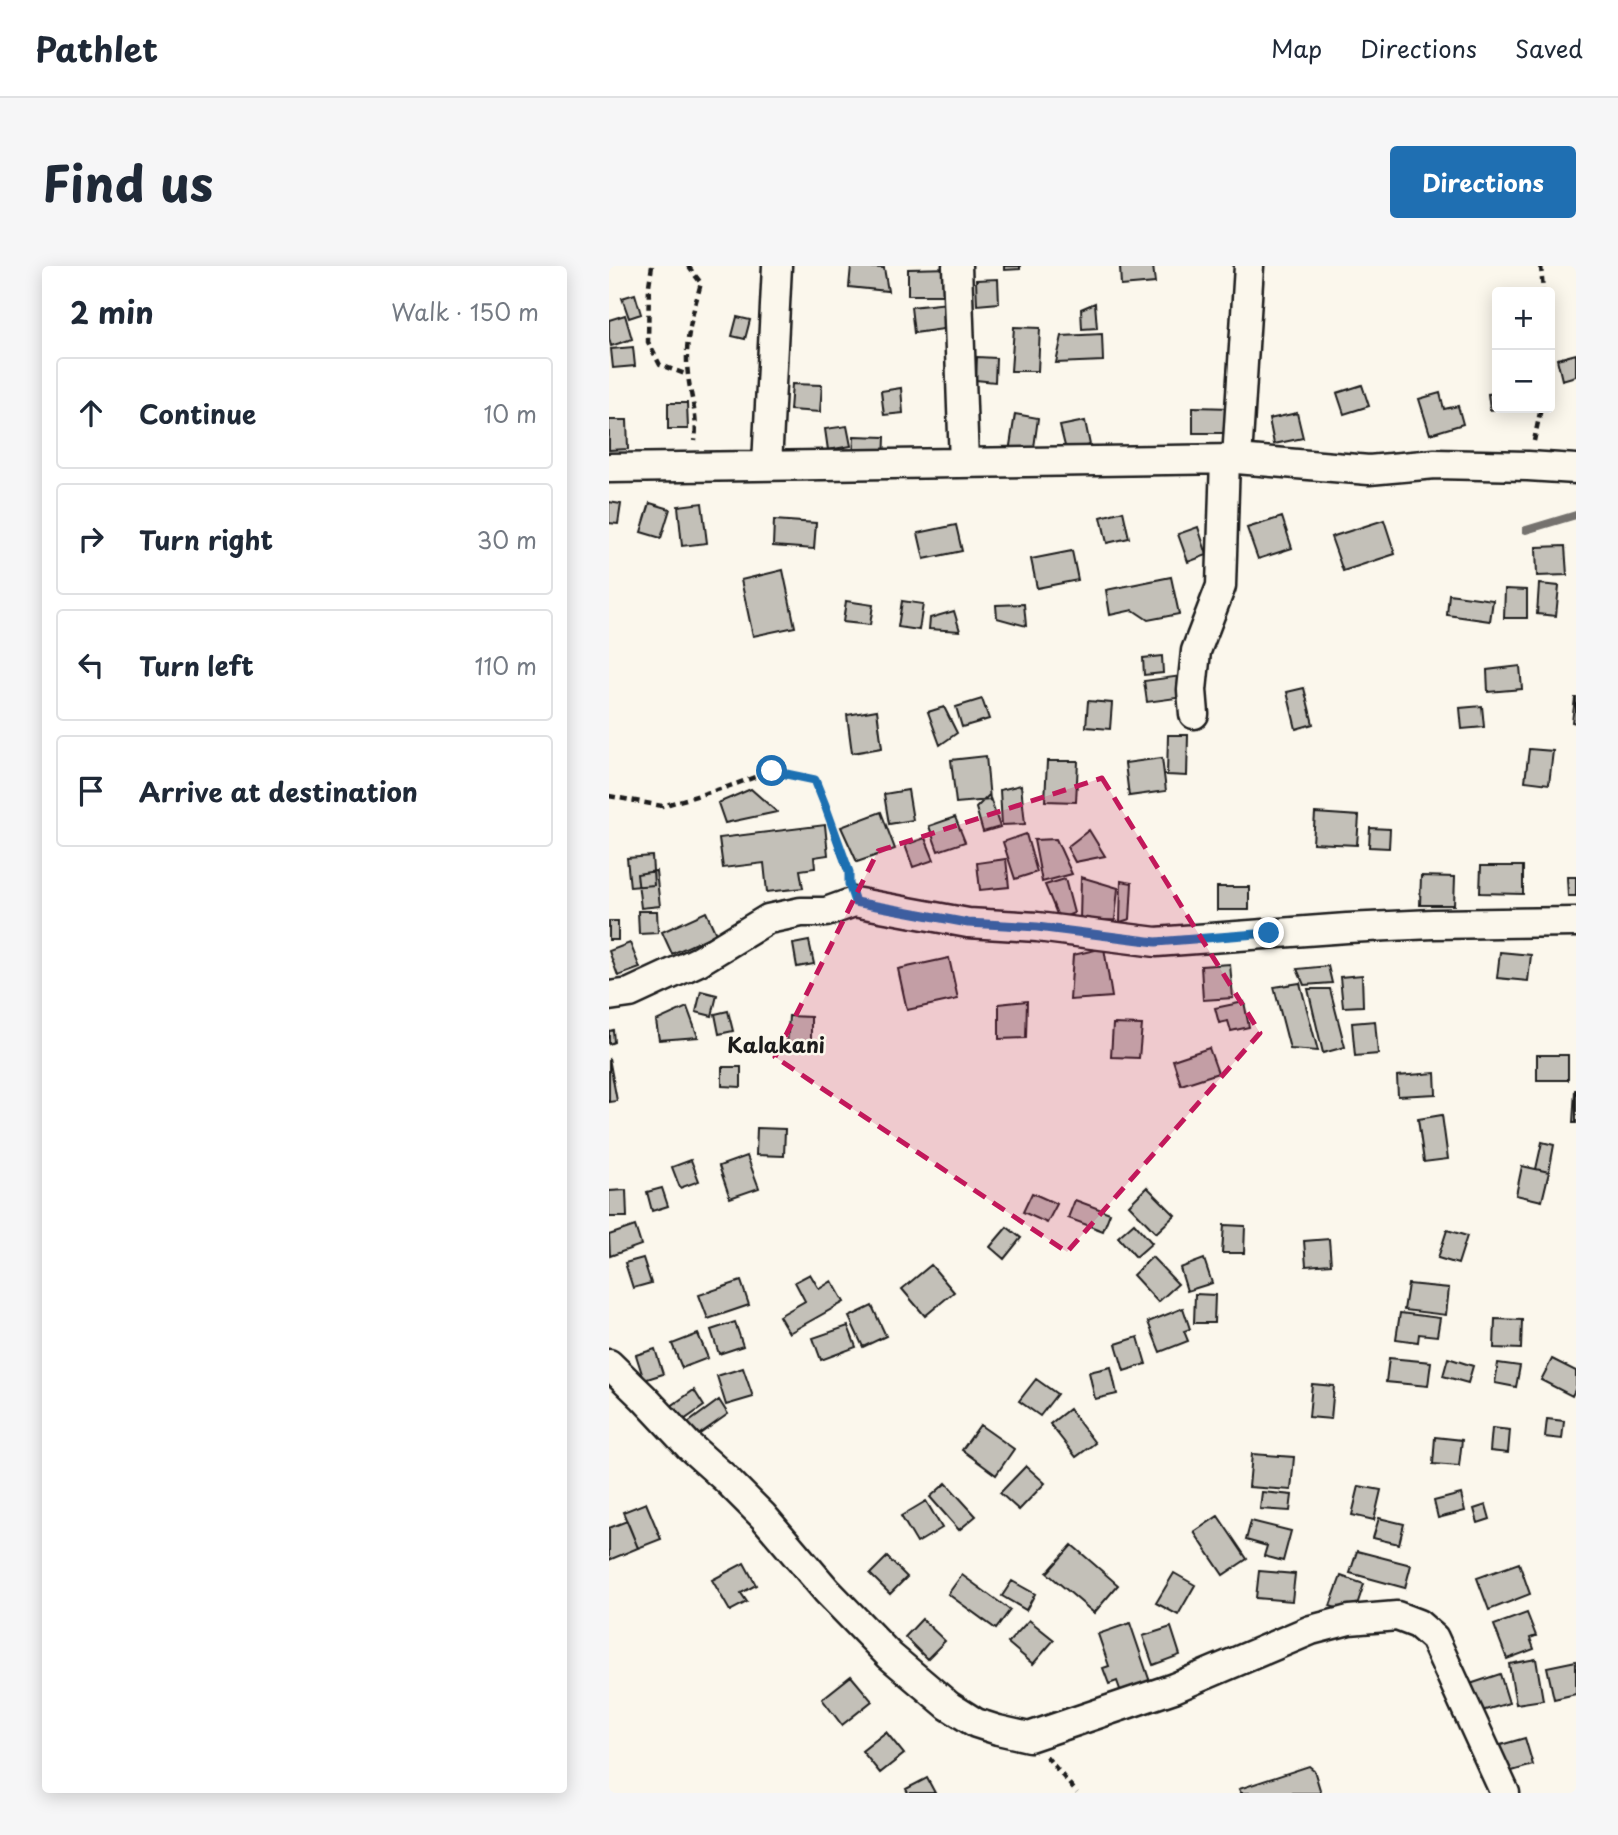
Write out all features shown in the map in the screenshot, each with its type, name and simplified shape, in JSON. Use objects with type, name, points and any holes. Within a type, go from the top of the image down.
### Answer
[{"type":"street","points":[[767,465],[778,266]]},
{"type":"street","points":[[957,266],[964,463]]},
{"type":"street","points":[[1194,715],[1192,690],[1196,651],[1221,586],[1249,266]]},
{"type":"street","points":[[609,468],[1231,459],[1369,470],[1435,464],[1576,469]]},
{"type":"street","points":[[609,996],[630,993],[699,961],[768,919],[801,912],[826,912],[855,902],[968,923],[1037,927],[1156,942],[1359,927],[1576,922]]},
{"type":"street","points":[[609,1364],[689,1446],[763,1516],[827,1591],[890,1656],[949,1706],[976,1723],[998,1731],[1030,1737],[1174,1688],[1311,1630],[1349,1620],[1397,1616],[1418,1624],[1434,1638],[1505,1793]]},
{"type":"path","points":[[652,266],[648,342],[660,365],[688,375]]},
{"type":"path","points":[[688,266],[701,283],[687,335],[688,375],[697,423],[692,466]]},
{"type":"path","points":[[1541,266],[1542,287]]},
{"type":"path","points":[[609,796],[662,806],[772,771],[815,780],[849,872],[849,884],[855,902]]},
{"type":"path","points":[[1030,1737],[1077,1793]]},
{"type":"highlighted area","points":[[1102,778],[1260,1033],[1067,1252],[775,1057],[878,851]]},
{"type":"building","points":[[851,266],[884,268],[888,291],[849,287]]},
{"type":"building","points":[[1004,266],[1020,266],[1020,269],[1004,270]]},
{"type":"building","points":[[1120,266],[1153,266],[1155,283],[1121,286]]},
{"type":"building","points":[[952,268],[952,295],[908,295],[908,269]]},
{"type":"building","points":[[998,279],[999,303],[977,305],[976,280]]},
{"type":"building","points":[[635,294],[641,314],[629,318],[622,298]]},
{"type":"building","points":[[948,303],[951,328],[914,333],[911,307]]},
{"type":"building","points":[[1095,303],[1097,328],[1082,329],[1081,309]]},
{"type":"building","points":[[625,315],[632,339],[611,346],[609,320]]},
{"type":"building","points":[[737,317],[750,320],[745,339],[732,336]]},
{"type":"building","points":[[1014,327],[1040,328],[1038,371],[1011,371]]},
{"type":"building","points":[[1102,334],[1103,361],[1056,363],[1062,336]]},
{"type":"building","points":[[633,347],[635,366],[613,368],[611,349]]},
{"type":"building","points":[[1576,354],[1576,376],[1562,380],[1557,359]]},
{"type":"building","points":[[977,357],[996,358],[995,382],[976,380]]},
{"type":"building","points":[[792,384],[822,385],[820,412],[790,410]]},
{"type":"building","points":[[1362,385],[1369,406],[1344,414],[1337,393]]},
{"type":"building","points":[[901,388],[903,413],[884,415],[881,391]]},
{"type":"building","points":[[1440,393],[1444,409],[1458,406],[1463,424],[1430,434],[1419,399]]},
{"type":"building","points":[[1488,394],[1492,394],[1492,410],[1490,410]]},
{"type":"building","points":[[668,403],[687,403],[688,429],[668,429]]},
{"type":"building","points":[[1193,407],[1233,408],[1232,433],[1193,433]]},
{"type":"building","points":[[1297,413],[1303,438],[1274,444],[1269,419]]},
{"type":"building","points":[[1015,414],[1038,418],[1033,455],[1009,452]]},
{"type":"building","points":[[609,420],[627,420],[628,449],[609,450]]},
{"type":"building","points":[[1085,421],[1090,445],[1066,450],[1060,426]]},
{"type":"building","points":[[847,426],[851,446],[828,450],[825,429]]},
{"type":"building","points":[[854,436],[885,437],[884,463],[853,462]]},
{"type":"building","points":[[609,502],[621,504],[618,524],[609,523]]},
{"type":"building","points":[[650,503],[670,509],[661,538],[641,532]]},
{"type":"building","points":[[702,503],[707,543],[682,546],[678,506]]},
{"type":"building","points":[[1123,511],[1129,538],[1107,543],[1101,517]]},
{"type":"building","points":[[1282,517],[1292,548],[1258,559],[1247,528]]},
{"type":"building","points":[[774,520],[816,523],[814,549],[773,546]]},
{"type":"building","points":[[1384,520],[1395,554],[1343,571],[1331,537]]},
{"type":"building","points":[[956,525],[962,551],[924,559],[918,533]]},
{"type":"building","points":[[1198,527],[1207,555],[1188,562],[1178,534]]},
{"type":"building","points":[[1565,546],[1567,575],[1537,576],[1536,547]]},
{"type":"building","points":[[1072,551],[1078,580],[1037,588],[1031,559]]},
{"type":"building","points":[[783,570],[795,627],[753,636],[741,580]]},
{"type":"building","points":[[1171,577],[1179,614],[1148,620],[1133,610],[1110,615],[1106,590]]},
{"type":"building","points":[[1539,584],[1559,586],[1556,616],[1537,614]]},
{"type":"building","points":[[1505,589],[1527,590],[1527,618],[1504,618]]},
{"type":"building","points":[[1449,594],[1493,600],[1490,621],[1447,615]]},
{"type":"building","points":[[846,601],[873,605],[870,625],[843,622]]},
{"type":"building","points":[[902,601],[923,604],[919,630],[898,627]]},
{"type":"building","points":[[1024,604],[1026,626],[997,618],[996,605]]},
{"type":"building","points":[[954,611],[960,631],[929,629],[930,618]]},
{"type":"building","points":[[1162,656],[1163,673],[1144,675],[1143,658]]},
{"type":"building","points":[[1520,666],[1522,689],[1488,692],[1487,670]]},
{"type":"building","points":[[1181,676],[1184,697],[1147,702],[1144,681]]},
{"type":"building","points":[[1304,688],[1313,724],[1296,729],[1287,692]]},
{"type":"building","points":[[1576,698],[1576,723],[1572,722]]},
{"type":"building","points":[[982,699],[989,719],[962,727],[956,707]]},
{"type":"building","points":[[1088,701],[1112,703],[1110,729],[1086,727]]},
{"type":"building","points":[[1482,706],[1484,727],[1462,729],[1460,708]]},
{"type":"building","points":[[944,707],[957,733],[940,745],[928,712]]},
{"type":"building","points":[[877,710],[882,748],[852,753],[847,715]]},
{"type":"building","points":[[1168,735],[1188,735],[1187,776],[1167,775]]},
{"type":"building","points":[[1529,749],[1553,751],[1549,784],[1525,781]]},
{"type":"building","points":[[986,756],[990,800],[956,803],[951,760]]},
{"type":"building","points":[[1162,758],[1166,791],[1129,796],[1125,763]]},
{"type":"building","points":[[1047,761],[1078,761],[1076,802],[1045,801]]},
{"type":"building","points":[[1021,785],[1025,824],[1002,825],[1000,790]]},
{"type":"building","points":[[751,789],[777,812],[725,823],[718,803]]},
{"type":"building","points":[[908,790],[913,820],[889,824],[884,794]]},
{"type":"building","points":[[989,795],[1000,827],[983,832],[976,808]]},
{"type":"building","points":[[881,812],[895,849],[857,862],[841,827]]},
{"type":"building","points":[[1315,813],[1359,816],[1357,845],[1313,843]]},
{"type":"building","points":[[955,817],[965,842],[938,851],[929,826]]},
{"type":"building","points":[[825,825],[828,855],[814,857],[815,868],[800,870],[803,888],[767,892],[764,863],[723,868],[719,838]]},
{"type":"building","points":[[1370,828],[1390,829],[1389,848],[1369,847]]},
{"type":"building","points":[[1089,830],[1105,856],[1075,862],[1067,847]]},
{"type":"building","points":[[1026,834],[1037,872],[1015,879],[1003,842]]},
{"type":"building","points":[[925,838],[934,860],[913,867],[905,845]]},
{"type":"building","points":[[1056,839],[1072,874],[1042,882],[1034,840]]},
{"type":"building","points":[[652,856],[654,885],[630,887],[627,858]]},
{"type":"building","points":[[1006,859],[1009,887],[980,890],[977,863]]},
{"type":"building","points":[[1481,866],[1523,866],[1523,894],[1480,893]]},
{"type":"building","points":[[656,871],[660,906],[641,908],[637,874]]},
{"type":"building","points":[[1421,876],[1455,877],[1454,905],[1420,905]]},
{"type":"building","points":[[1081,877],[1118,888],[1115,920],[1080,921]]},
{"type":"building","points":[[1567,877],[1576,877],[1576,896],[1568,896]]},
{"type":"building","points":[[1065,879],[1074,913],[1059,919],[1045,885]]},
{"type":"building","points":[[1121,881],[1132,883],[1130,919],[1120,922]]},
{"type":"building","points":[[1217,887],[1249,887],[1249,910],[1217,910]]},
{"type":"building","points":[[638,911],[657,911],[658,933],[639,934]]},
{"type":"building","points":[[706,912],[716,934],[672,954],[662,932]]},
{"type":"building","points":[[609,921],[618,921],[618,940],[609,940]]},
{"type":"building","points":[[809,941],[814,964],[797,967],[793,944]]},
{"type":"building","points":[[630,943],[640,968],[618,976],[609,951]]},
{"type":"building","points":[[1104,948],[1112,997],[1070,1000],[1073,955]]},
{"type":"building","points":[[1500,952],[1531,955],[1528,981],[1497,978]]},
{"type":"building","points":[[949,958],[958,999],[907,1010],[898,969]]},
{"type":"building","points":[[1230,964],[1233,998],[1203,1000],[1201,966]]},
{"type":"building","points":[[1328,966],[1332,983],[1304,985],[1297,969]]},
{"type":"building","points":[[1362,975],[1363,1006],[1343,1007],[1340,977]]},
{"type":"building","points":[[1300,983],[1318,1051],[1290,1049],[1274,987]]},
{"type":"building","points":[[1308,989],[1330,989],[1345,1047],[1323,1053]]},
{"type":"building","points":[[701,991],[717,995],[712,1016],[696,1012]]},
{"type":"building","points":[[1027,1001],[1026,1038],[999,1039],[999,1004]]},
{"type":"building","points":[[1244,1002],[1249,1027],[1231,1031],[1228,1021],[1219,1023],[1215,1008]]},
{"type":"building","points":[[687,1007],[698,1037],[659,1040],[656,1021]]},
{"type":"building","points":[[728,1011],[733,1031],[719,1034],[715,1014]]},
{"type":"building","points":[[789,1016],[811,1017],[811,1047],[787,1046]]},
{"type":"building","points":[[1375,1021],[1378,1054],[1355,1056],[1352,1023]]},
{"type":"building","points":[[1113,1024],[1142,1025],[1139,1058],[1111,1057]]},
{"type":"building","points":[[613,1030],[614,1042],[609,1044],[609,1031]]},
{"type":"building","points":[[1209,1048],[1218,1073],[1181,1085],[1173,1060]]},
{"type":"building","points":[[1537,1055],[1568,1055],[1568,1080],[1537,1080]]},
{"type":"building","points":[[609,1058],[617,1101],[609,1102]]},
{"type":"building","points":[[722,1067],[741,1067],[741,1087],[722,1086]]},
{"type":"building","points":[[1435,1073],[1436,1094],[1398,1096],[1397,1076]]},
{"type":"building","points":[[1575,1090],[1576,1123],[1573,1123]]},
{"type":"building","points":[[1442,1115],[1448,1159],[1424,1162],[1418,1119]]},
{"type":"building","points":[[757,1128],[785,1129],[784,1156],[756,1155]]},
{"type":"building","points":[[1542,1142],[1554,1145],[1549,1172],[1536,1169]]},
{"type":"building","points":[[747,1156],[759,1188],[730,1198],[719,1166]]},
{"type":"building","points":[[691,1160],[699,1181],[680,1188],[672,1167]]},
{"type":"building","points":[[1522,1166],[1549,1172],[1542,1201],[1516,1195]]},
{"type":"building","points":[[1147,1187],[1175,1215],[1156,1233],[1129,1205]]},
{"type":"building","points":[[662,1188],[668,1206],[652,1211],[647,1192]]},
{"type":"building","points":[[626,1190],[627,1217],[609,1217],[609,1191]]},
{"type":"building","points":[[1032,1193],[1057,1204],[1047,1223],[1023,1212]]},
{"type":"building","points":[[1075,1200],[1110,1213],[1103,1231],[1068,1218]]},
{"type":"building","points":[[1134,1223],[1152,1243],[1136,1257],[1118,1237]]},
{"type":"building","points":[[1224,1225],[1245,1226],[1244,1253],[1222,1253]]},
{"type":"building","points":[[635,1226],[641,1245],[610,1256],[609,1235]]},
{"type":"building","points":[[1007,1227],[1021,1238],[1004,1259],[990,1247]]},
{"type":"building","points":[[1447,1230],[1467,1236],[1458,1264],[1438,1258]]},
{"type":"building","points":[[1329,1239],[1331,1264],[1306,1266],[1304,1241]]},
{"type":"building","points":[[1152,1257],[1178,1284],[1158,1302],[1133,1275]]},
{"type":"building","points":[[643,1258],[651,1283],[633,1288],[625,1263]]},
{"type":"building","points":[[1204,1259],[1212,1283],[1187,1291],[1180,1268]]},
{"type":"building","points":[[931,1265],[954,1292],[925,1316],[902,1289]]},
{"type":"building","points":[[810,1274],[819,1289],[832,1281],[844,1302],[789,1333],[779,1316],[805,1301],[795,1282]]},
{"type":"building","points":[[741,1281],[749,1305],[708,1319],[699,1295]]},
{"type":"building","points":[[1408,1284],[1449,1288],[1446,1315],[1404,1310]]},
{"type":"building","points":[[1195,1294],[1215,1295],[1214,1323],[1194,1323]]},
{"type":"building","points":[[872,1306],[886,1336],[863,1347],[849,1317]]},
{"type":"building","points":[[1183,1308],[1190,1329],[1184,1331],[1188,1341],[1160,1352],[1148,1322]]},
{"type":"building","points":[[1400,1313],[1440,1318],[1437,1336],[1419,1334],[1418,1342],[1396,1339]]},
{"type":"building","points":[[1495,1319],[1522,1320],[1521,1349],[1494,1348]]},
{"type":"building","points":[[735,1322],[743,1346],[719,1354],[711,1330]]},
{"type":"building","points":[[848,1326],[856,1347],[821,1360],[813,1338]]},
{"type":"building","points":[[698,1334],[708,1358],[682,1368],[672,1344]]},
{"type":"building","points":[[1138,1337],[1146,1364],[1124,1371],[1116,1344]]},
{"type":"building","points":[[655,1349],[663,1374],[644,1380],[636,1355]]},
{"type":"building","points":[[1389,1358],[1431,1362],[1428,1386],[1386,1382]]},
{"type":"building","points":[[1448,1358],[1473,1366],[1468,1383],[1443,1376]]},
{"type":"building","points":[[1552,1359],[1576,1371],[1576,1388],[1572,1396],[1541,1380]]},
{"type":"building","points":[[1498,1363],[1520,1366],[1516,1387],[1495,1383]]},
{"type":"building","points":[[1111,1367],[1117,1394],[1095,1399],[1089,1372]]},
{"type":"building","points":[[743,1368],[753,1397],[726,1405],[717,1376]]},
{"type":"building","points":[[1036,1379],[1057,1394],[1040,1416],[1019,1401]]},
{"type":"building","points":[[1312,1384],[1334,1386],[1331,1419],[1309,1417]]},
{"type":"building","points":[[694,1390],[704,1406],[678,1424],[667,1409]]},
{"type":"building","points":[[719,1400],[728,1414],[694,1438],[685,1425]]},
{"type":"building","points":[[1069,1409],[1095,1443],[1076,1457],[1050,1424]]},
{"type":"building","points":[[1547,1419],[1564,1421],[1562,1439],[1545,1437]]},
{"type":"building","points":[[980,1425],[1014,1449],[996,1475],[962,1450]]},
{"type":"building","points":[[1492,1428],[1510,1430],[1508,1453],[1490,1451]]},
{"type":"building","points":[[1435,1437],[1462,1440],[1459,1466],[1433,1464]]},
{"type":"building","points":[[1252,1454],[1294,1457],[1291,1490],[1249,1487]]},
{"type":"building","points":[[1026,1466],[1045,1483],[1019,1510],[1000,1493]]},
{"type":"building","points":[[946,1483],[976,1516],[959,1530],[930,1497]]},
{"type":"building","points":[[1359,1486],[1381,1490],[1374,1520],[1352,1515]]},
{"type":"building","points":[[1262,1492],[1292,1495],[1290,1511],[1260,1509]]},
{"type":"building","points":[[1461,1494],[1465,1511],[1438,1518],[1434,1501]]},
{"type":"building","points":[[926,1501],[942,1528],[917,1543],[901,1516]]},
{"type":"building","points":[[646,1503],[661,1539],[638,1548],[623,1512]]},
{"type":"building","points":[[1486,1505],[1490,1519],[1478,1523],[1474,1509]]},
{"type":"building","points":[[1218,1516],[1247,1559],[1223,1575],[1194,1532]]},
{"type":"building","points":[[1379,1518],[1404,1524],[1399,1544],[1373,1538]]},
{"type":"building","points":[[627,1521],[638,1548],[609,1560],[609,1528]]},
{"type":"building","points":[[1251,1521],[1291,1531],[1283,1561],[1264,1556],[1267,1546],[1246,1540]]},
{"type":"building","points":[[1072,1545],[1118,1585],[1094,1613],[1047,1573]]},
{"type":"building","points":[[1357,1551],[1411,1565],[1405,1588],[1350,1573]]},
{"type":"building","points":[[887,1557],[907,1577],[890,1594],[870,1574]]},
{"type":"building","points":[[744,1563],[756,1585],[741,1593],[747,1602],[730,1611],[712,1580]]},
{"type":"building","points":[[1519,1563],[1530,1594],[1489,1610],[1477,1578]]},
{"type":"building","points":[[1259,1571],[1295,1574],[1292,1601],[1256,1598]]},
{"type":"building","points":[[1174,1573],[1195,1585],[1178,1615],[1156,1603]]},
{"type":"building","points":[[962,1575],[1010,1610],[996,1629],[948,1594]]},
{"type":"building","points":[[1341,1576],[1364,1584],[1354,1614],[1330,1606]]},
{"type":"building","points":[[1012,1581],[1035,1594],[1026,1610],[1002,1596]]},
{"type":"building","points":[[1527,1613],[1536,1636],[1530,1638],[1534,1649],[1507,1659],[1494,1625]]},
{"type":"building","points":[[922,1619],[945,1641],[927,1659],[905,1637]]},
{"type":"building","points":[[1029,1620],[1054,1640],[1033,1664],[1008,1643]]},
{"type":"building","points":[[1130,1623],[1152,1688],[1123,1698],[1117,1681],[1109,1684],[1103,1668],[1109,1666],[1098,1634]]},
{"type":"building","points":[[1171,1627],[1180,1655],[1153,1665],[1143,1636]]},
{"type":"building","points":[[1536,1659],[1543,1700],[1516,1704],[1509,1664]]},
{"type":"building","points":[[1576,1661],[1576,1694],[1554,1699],[1547,1667]]},
{"type":"building","points":[[1500,1674],[1509,1703],[1475,1713],[1467,1685]]},
{"type":"building","points":[[851,1676],[872,1701],[842,1725],[822,1699]]},
{"type":"building","points":[[886,1732],[904,1754],[880,1773],[862,1751]]},
{"type":"building","points":[[1525,1738],[1533,1765],[1505,1773],[1497,1746]]},
{"type":"building","points":[[1309,1766],[1314,1770],[1321,1793],[1241,1793],[1239,1789]]},
{"type":"building","points":[[927,1778],[935,1793],[908,1793],[906,1789]]},
{"type":"waterway","points":[[1526,530],[1576,515]]},
{"type":"district","name":"Kalakani","points":[[776,1044]]},
{"type":"route","points":[[772,771],[815,780],[849,872],[849,884],[855,902],[968,923],[1037,927],[1156,942],[1269,933]]}]
